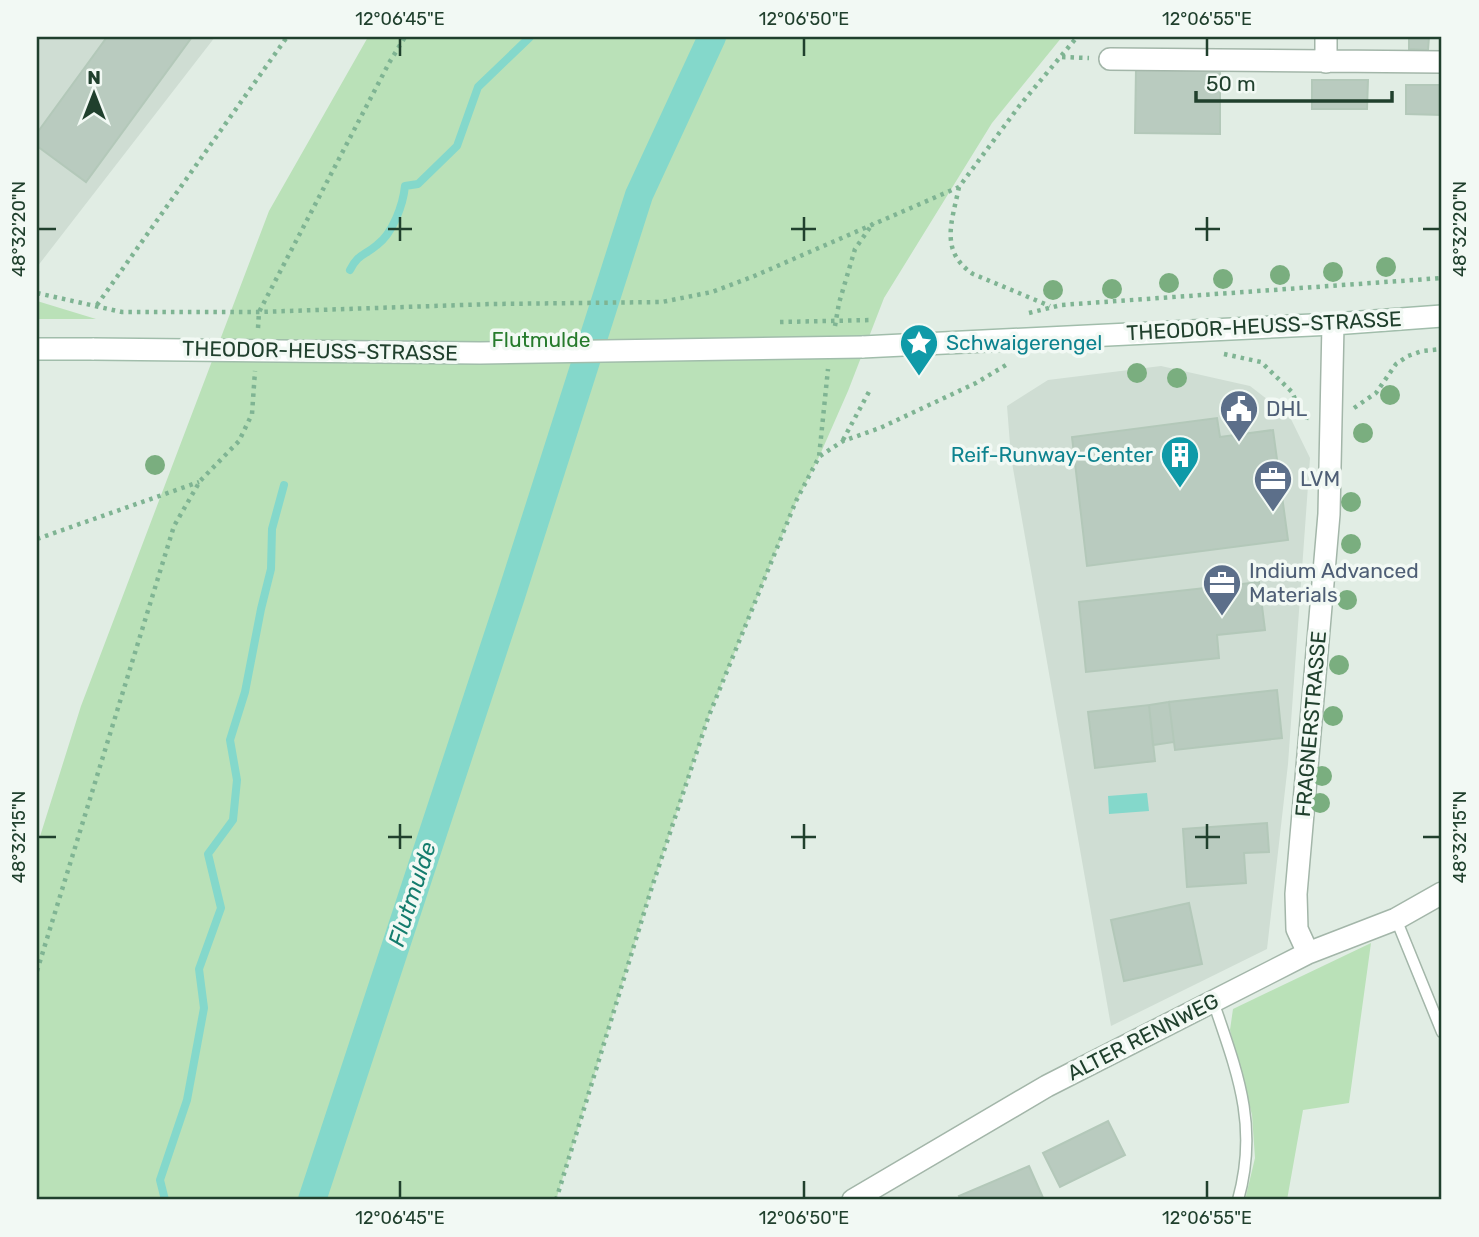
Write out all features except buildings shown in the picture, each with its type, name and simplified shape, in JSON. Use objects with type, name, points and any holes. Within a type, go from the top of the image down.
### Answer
[{"type":"street","points":[[1326,37],[1326,62]]},
{"type":"street","points":[[1110,59],[1442,62]]},
{"type":"street","name":"THEODOR-HEUSS-STRASSE","points":[[37,349],[480,353],[862,347],[1333,324],[1442,316]]},
{"type":"street","name":"FRAGNERSTRASSE","points":[[1308,953],[1297,929],[1296,894],[1329,514],[1333,324]]},
{"type":"street","name":"ALTER RENNWEG","points":[[853,1200],[1047,1086],[1308,953],[1396,919],[1442,893]]},
{"type":"lane","points":[[1396,919],[1442,1032]]},
{"type":"lane","points":[[1213,1001],[1240,1082],[1247,1124],[1245,1173],[1238,1200]]},
{"type":"path","points":[[97,305],[287,37]]},
{"type":"path","points":[[257,338],[259,312],[405,37]]},
{"type":"path","points":[[1077,37],[1020,105],[959,187],[952,230],[954,256],[962,267],[1050,306],[1442,278]]},
{"type":"path","points":[[37,293],[122,312],[259,312],[492,304],[662,302],[712,292],[752,277],[959,187]]},
{"type":"path","points":[[775,322],[872,320]]},
{"type":"path","points":[[251,327],[264,327]]},
{"type":"path","points":[[1223,354],[1261,362],[1292,392],[1303,417],[1332,424],[1376,393],[1396,364],[1415,354],[1442,349]]},
{"type":"path","points":[[37,971],[174,526],[200,481],[239,441],[252,414],[256,363]]},
{"type":"path","points":[[556,1200],[708,718],[796,502],[819,457],[843,441],[880,428],[964,389],[1008,364]]},
{"type":"path","points":[[843,441],[871,388]]},
{"type":"path","points":[[37,539],[200,481]]},
{"type":"shaded area","points":[[37,37],[215,37],[37,267]]},
{"type":"shaded area","points":[[1161,366],[1250,386],[1290,417],[1310,458],[1288,764],[1267,949],[1111,1026],[1011,457],[1007,406],[1048,380]]},
{"type":"green space","name":"Flutmulde","points":[[368,37],[1062,37],[992,123],[884,298],[848,391],[796,502],[708,718],[651,890],[556,1200],[37,1200],[37,846],[81,706],[269,211]]},
{"type":"green space","points":[[37,301],[96,319],[37,319]]},
{"type":"green space","points":[[1371,943],[1349,1103],[1303,1110],[1287,1200],[1245,1200],[1255,1158],[1252,1115],[1230,1030],[1233,1009]]},
{"type":"water","points":[[1147,793],[1149,811],[1109,814],[1108,796]]},
{"type":"waterway","points":[[350,270],[359,258],[388,233],[402,202],[405,186],[418,184],[457,146],[478,87],[530,37]]},
{"type":"waterway","name":"Flutmulde","points":[[312,1200],[511,596],[639,195],[712,37]]},
{"type":"waterway","points":[[165,1200],[160,1180],[187,1100],[204,1008],[199,969],[221,908],[208,854],[233,820],[237,780],[230,740],[245,692],[271,569],[272,529],[284,485]]},
{"type":"place","name":"Schwaigerengel","points":[[919,377]]},
{"type":"place","name":"DHL","points":[[1239,443]]},
{"type":"place","name":"Reif-Runway-Center","points":[[1180,489]]},
{"type":"place","name":"LVM","points":[[1273,513]]},
{"type":"place","name":"Indium Advanced Materials","points":[[1222,617]]}]
